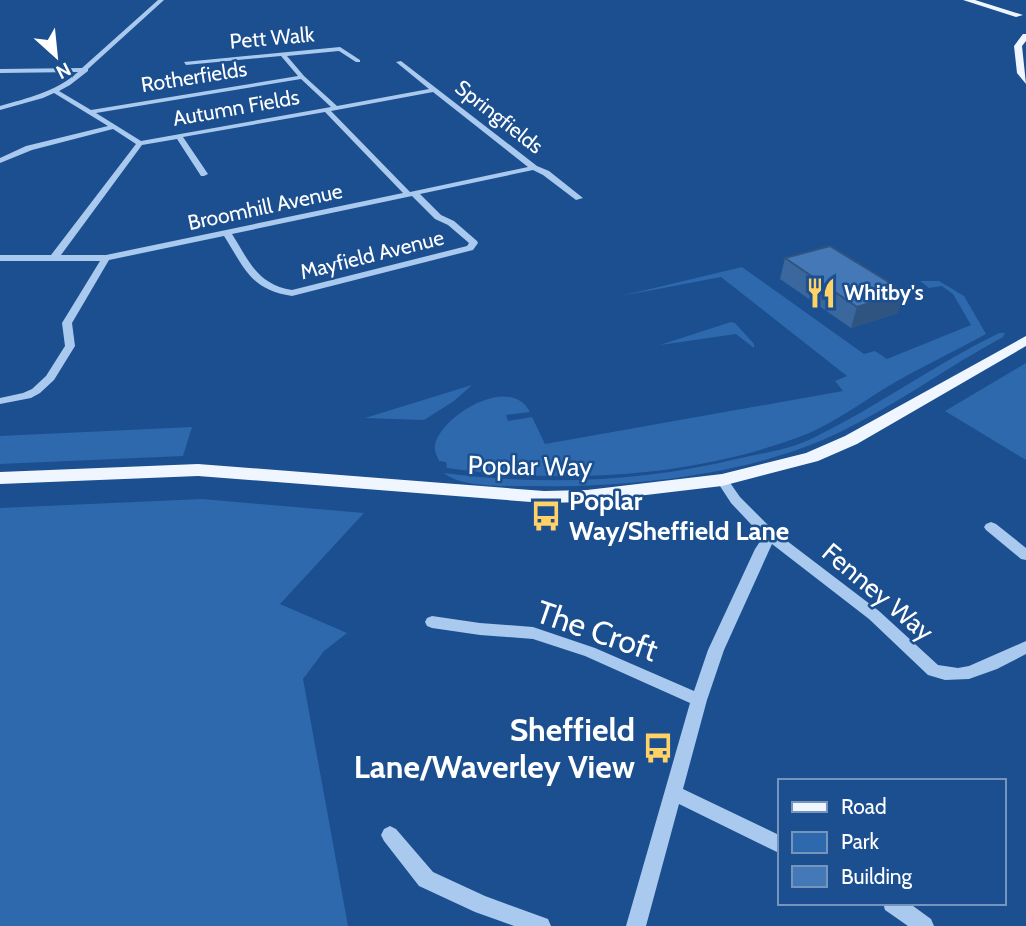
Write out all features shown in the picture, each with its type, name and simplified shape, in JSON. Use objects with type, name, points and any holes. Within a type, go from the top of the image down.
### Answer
[{"type":"main road","points":[[967,0],[1022,14]]},
{"type":"main road","points":[[1022,14],[1012,19],[1024,29],[1018,46],[1021,73],[1026,81]]},
{"type":"main road","name":"Poplar Way","points":[[0,478],[198,470],[544,497],[587,496],[722,480],[811,457],[851,440],[1026,340]]},
{"type":"street","points":[[0,108],[56,92],[86,70],[161,0]]},
{"type":"street","name":"Pett Walk","points":[[186,63],[341,49],[358,61]]},
{"type":"street","points":[[283,55],[412,194]]},
{"type":"street","name":"Springfields","points":[[399,62],[534,168],[546,173],[579,198]]},
{"type":"street","points":[[0,71],[86,70]]},
{"type":"street","name":"Rotherfields","points":[[92,112],[302,77]]},
{"type":"street","name":"Autumn Fields","points":[[56,92],[140,143],[435,90]]},
{"type":"street","points":[[0,161],[29,148],[114,127]]},
{"type":"street","points":[[179,136],[204,174]]},
{"type":"street","points":[[54,258],[140,143]]},
{"type":"street","name":"Broomhill Avenue","points":[[0,258],[106,258],[534,168]]},
{"type":"street","name":"Mayfield Avenue","points":[[227,233],[261,286],[274,292],[292,293],[470,248],[474,243],[412,194]]},
{"type":"street","points":[[0,401],[25,398],[44,387],[70,346],[67,323],[106,258]]},
{"type":"street","name":"Fenney Way","points":[[722,480],[735,502],[770,537],[867,609],[933,670],[945,674],[968,675],[1026,647]]},
{"type":"street","points":[[992,527],[1026,555]]},
{"type":"street","points":[[636,926],[666,817],[675,794],[699,700],[716,650],[770,537]]},
{"type":"street","name":"The Croft","points":[[432,622],[533,633],[590,652],[699,700]]},
{"type":"street","points":[[675,794],[778,844]]},
{"type":"street","points":[[390,835],[426,879],[482,905],[541,926]]},
{"type":"street","points":[[895,905],[924,926]]},
{"type":"green space","points":[[742,267],[864,354],[875,351],[887,359],[971,325],[953,294],[942,286],[929,288],[920,281],[939,281],[964,296],[986,334],[899,380],[811,432],[757,451],[714,461],[625,474],[535,476],[447,468],[446,462],[439,461],[435,445],[449,422],[477,403],[493,398],[508,397],[521,401],[530,412],[506,415],[508,421],[532,417],[545,444],[843,391],[835,381],[847,376],[721,277],[621,296]]},
{"type":"green space","points":[[731,322],[754,344],[754,348],[736,334],[660,345]]},
{"type":"green space","points":[[999,333],[1005,333],[1003,337],[900,399],[838,433],[804,447],[728,469],[647,481],[569,486],[473,484],[444,473],[519,480],[630,477],[704,466],[778,450],[805,442],[837,426]]},
{"type":"green space","points":[[1026,363],[1026,460],[945,411]]},
{"type":"green space","points":[[472,385],[454,401],[424,420],[365,418]]},
{"type":"green space","points":[[192,427],[183,456],[0,464],[0,436]]},
{"type":"green space","points":[[202,499],[364,513],[280,604],[347,633],[324,651],[303,679],[348,926],[0,926],[0,508]]},
{"type":"building","points":[[830,246],[905,292],[857,307],[785,258]]},
{"type":"place","name":"Whitby's","points":[[821,293]]},
{"type":"place","name":"Poplar Way/Sheffield Lane","points":[[546,516]]},
{"type":"place","name":"Sheffield Lane/Waverley View","points":[[658,748]]}]
